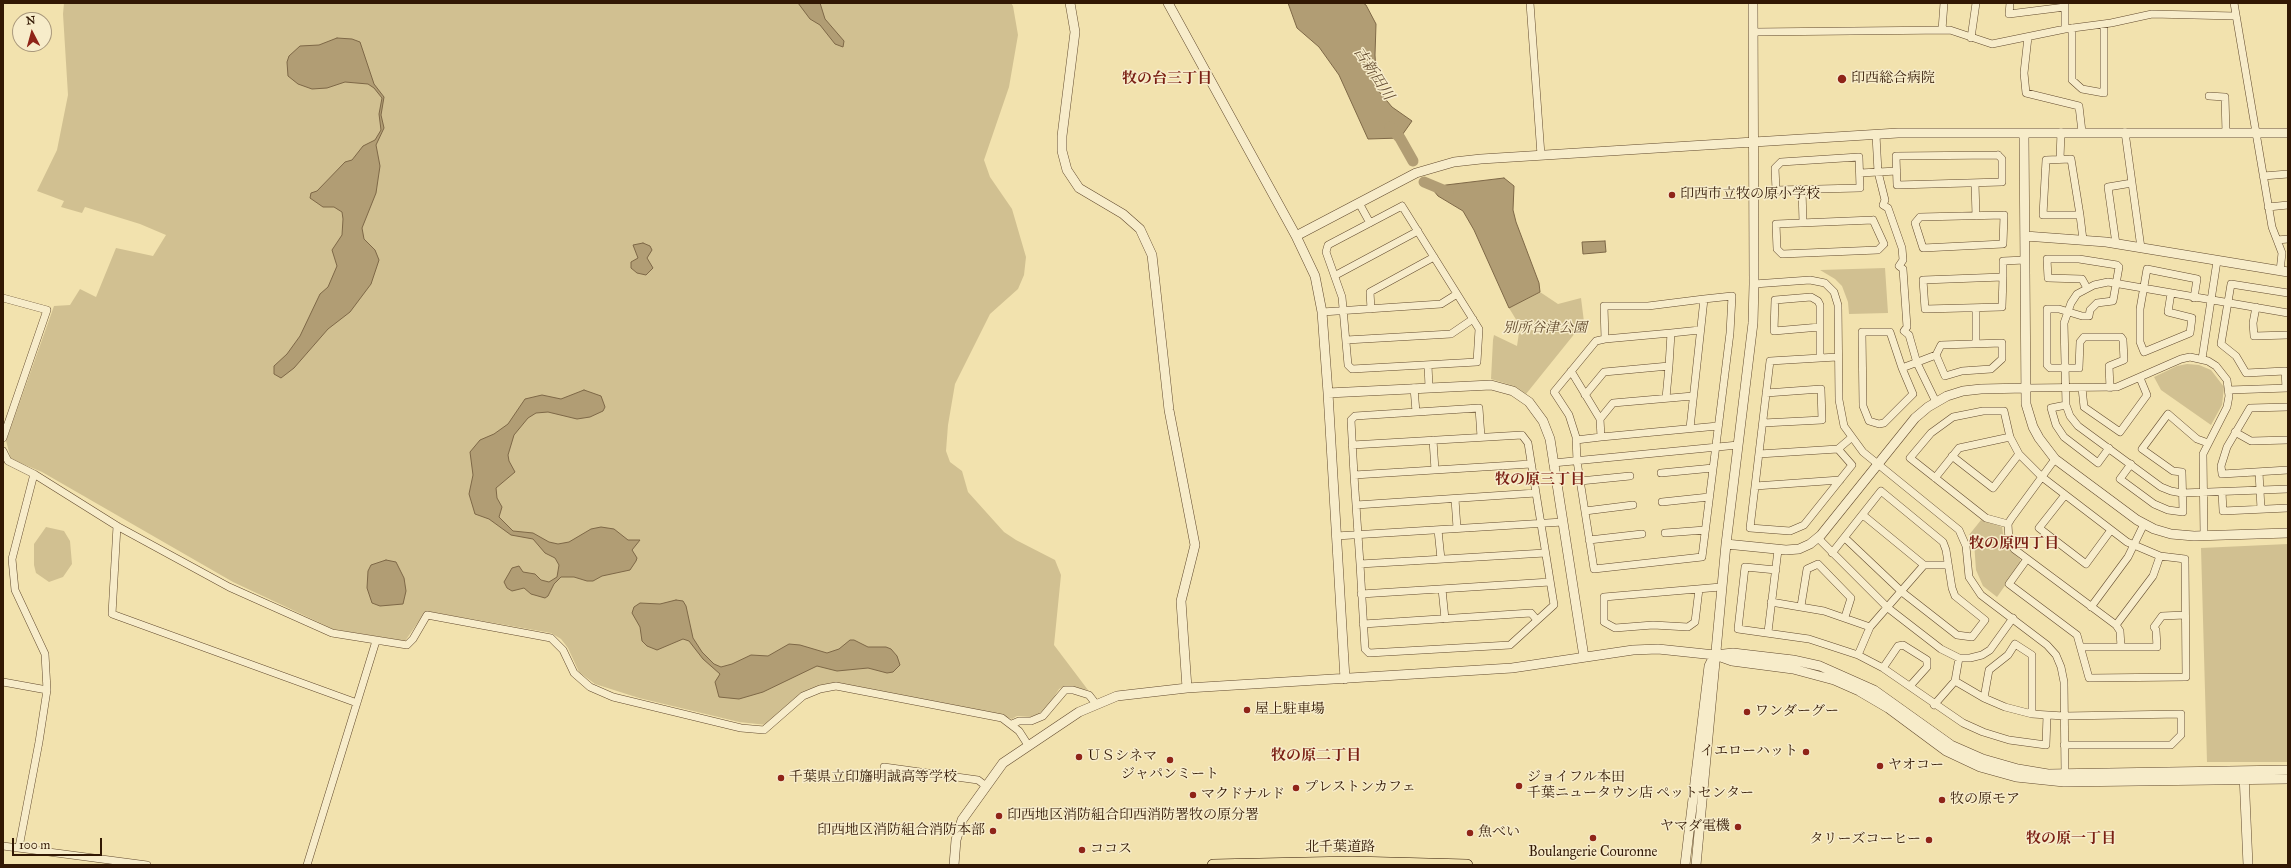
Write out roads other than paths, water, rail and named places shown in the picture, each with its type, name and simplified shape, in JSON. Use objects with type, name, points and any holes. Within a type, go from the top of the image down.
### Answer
[{"type":"highway","name":"北千葉道路","points":[[1213,865],[1352,862],[1468,865]]},
{"type":"street","points":[[1070,3],[1075,32],[1062,136],[1062,151],[1067,170],[1079,188],[1123,214],[1140,229],[1149,245],[1153,262],[1169,410],[1195,545],[1195,553],[1182,600],[1187,688]]},
{"type":"street","points":[[1168,3],[1296,236],[1315,276],[1322,312],[1345,679]]},
{"type":"street","points":[[1530,3],[1542,155]]},
{"type":"street","points":[[1696,865],[1703,778],[1716,668],[1715,654],[1721,587],[1753,323],[1753,3]]},
{"type":"street","points":[[1942,30],[1944,3]]},
{"type":"street","points":[[1971,38],[1976,3]]},
{"type":"street","points":[[2010,3],[2009,14],[2065,5],[2069,28],[2072,80],[2082,89],[2104,94],[2104,24]]},
{"type":"street","points":[[2034,11],[2035,3]]},
{"type":"street","points":[[2025,236],[2116,244],[2284,271],[2282,253],[2272,227],[2268,207],[2234,16],[2234,3]]},
{"type":"street","points":[[1754,32],[1950,30],[1992,44],[2069,28],[2104,24],[2152,14],[2234,16]]},
{"type":"street","points":[[2028,37],[2024,73],[2026,93],[2079,106],[2082,132]]},
{"type":"street","points":[[2208,96],[2225,97],[2226,133]]},
{"type":"street","points":[[1296,236],[1416,173],[1454,162],[1542,155],[1876,135],[2061,132],[2288,133]]},
{"type":"street","points":[[2060,159],[2061,132]]},
{"type":"street","points":[[2125,132],[2140,248]]},
{"type":"street","points":[[2024,133],[2026,404],[2033,427],[2055,459],[2144,524],[2171,534],[2204,536],[2288,533]]},
{"type":"street","points":[[1876,135],[1878,172],[1885,200],[1890,203],[1888,208],[1902,248],[1903,260],[1908,265],[1903,269],[1907,326],[1913,330],[1909,335],[1917,363],[1936,402]]},
{"type":"street","points":[[1998,155],[2002,159],[2002,182],[1897,185],[1897,171],[1896,156],[1998,155]]},
{"type":"street","points":[[1859,157],[1860,188],[1802,189],[1776,190],[1775,168],[1781,162],[1859,157]]},
{"type":"street","points":[[2080,215],[2044,215],[2046,160],[2071,159],[2080,215],[2083,240]]},
{"type":"street","points":[[1860,173],[1897,171]]},
{"type":"street","points":[[2263,176],[2288,174]]},
{"type":"street","points":[[1975,182],[1976,216]]},
{"type":"street","points":[[2116,244],[2108,187],[2132,183]]},
{"type":"street","points":[[1802,189],[1803,223]]},
{"type":"street","points":[[1359,203],[1370,223]]},
{"type":"street","points":[[2268,207],[2288,205]]},
{"type":"street","points":[[1402,206],[1480,329],[1477,362],[1352,369],[1348,365],[1344,310],[1336,275],[1326,252],[1328,245],[1370,223],[1402,206]]},
{"type":"street","points":[[2004,215],[2003,244],[1923,248],[1915,223],[1920,217],[1976,216],[2004,215]]},
{"type":"street","points":[[1873,220],[1884,244],[1878,250],[1782,254],[1777,249],[1776,224],[1803,223],[1873,220]]},
{"type":"street","points":[[1336,275],[1418,231]]},
{"type":"street","points":[[2277,240],[2288,240]]},
{"type":"street","points":[[1371,309],[1370,292],[1434,257]]},
{"type":"street","points":[[2087,288],[2082,279],[2048,278],[2047,259],[2079,258],[2117,265],[2119,267],[2113,301],[2097,303],[2090,310],[2089,316],[2047,309],[2048,365],[2050,368],[2079,368],[2081,366],[2080,342],[2084,337],[2121,337],[2123,340],[2124,360],[2109,366],[2110,388]]},
{"type":"street","points":[[2003,277],[1923,280],[1925,309],[2002,307],[2003,277],[2003,261],[2025,260]]},
{"type":"street","points":[[2202,359],[2217,261]]},
{"type":"street","points":[[2171,294],[2168,312],[2192,318],[2190,333],[2144,352],[2140,342],[2140,309],[2147,269],[2197,279],[2194,298]]},
{"type":"street","points":[[1754,284],[1810,280],[1825,283],[1830,287],[1838,305],[1840,408],[1844,426],[1851,438],[1863,452],[1955,526],[1964,540],[1968,571],[1973,584],[1981,595],[2047,645],[2056,655],[2063,674],[2065,774]]},
{"type":"street","points":[[2288,313],[2171,294],[2116,282],[2101,283],[2087,288],[2077,294],[2064,318],[2066,405],[2074,421],[2109,448],[2161,487],[2182,493],[2288,489]]},
{"type":"street","points":[[2229,390],[2287,388],[2285,371],[2246,373],[2236,356],[2221,344],[2231,284],[2288,293]]},
{"type":"street","points":[[1322,312],[1441,304],[1457,294]]},
{"type":"street","points":[[1605,339],[1604,306],[1648,306],[1732,296],[1730,333],[1702,557],[1594,569],[1577,461],[1576,440],[1568,415],[1554,392],[1596,340],[1700,330]]},
{"type":"street","points":[[3,298],[47,310],[3,438]]},
{"type":"street","points":[[1820,328],[1774,331],[1775,300],[1815,298],[1820,305],[1820,328],[1820,358]]},
{"type":"street","points":[[1690,428],[1704,299]]},
{"type":"street","points":[[2256,307],[2253,323],[2254,336],[2288,335]]},
{"type":"street","points":[[1976,308],[1976,344]]},
{"type":"street","points":[[1346,340],[1451,334],[1473,319]]},
{"type":"street","points":[[1862,332],[1890,332],[1902,368],[1913,394],[1884,423],[1874,424],[1866,416],[1863,406],[1862,332]]},
{"type":"street","points":[[1666,398],[1671,333]]},
{"type":"street","points":[[1902,368],[1936,355],[1941,345],[2002,343],[2002,359],[1991,369],[1962,371],[1945,376],[1936,355]]},
{"type":"street","points":[[1838,357],[1770,361],[1750,528],[1790,531],[1804,524],[1852,465],[1838,449]]},
{"type":"street","points":[[1726,544],[1778,550],[1799,549],[1818,538],[1915,418],[1936,402],[1954,394],[1972,390],[2026,388],[2110,388],[2124,385],[2181,359],[2190,357],[2213,363],[2227,380],[2229,390],[2227,407],[2203,454],[2204,536]]},
{"type":"street","points":[[1428,365],[1429,387]]},
{"type":"street","points":[[1585,395],[1604,372],[1669,366]]},
{"type":"street","points":[[1572,371],[1600,419],[1601,437]]},
{"type":"street","points":[[2082,388],[2084,407],[2120,432],[2147,395],[2140,378]]},
{"type":"street","points":[[1328,393],[1491,385],[1508,389],[1523,397],[1535,408],[1543,421],[1550,439],[1584,657]]},
{"type":"street","points":[[1414,388],[1416,412]]},
{"type":"street","points":[[1763,423],[1822,420],[1821,389],[1766,393]]},
{"type":"street","points":[[1600,419],[1613,402],[1693,396]]},
{"type":"street","points":[[2066,405],[2051,408],[2056,425],[2064,437],[2098,463],[2109,448]]},
{"type":"street","points":[[2288,407],[2250,408],[2235,432],[2224,454],[2222,474],[2288,470]]},
{"type":"street","points":[[1352,445],[1522,435],[1528,443],[1532,464],[1554,605],[1510,645],[1369,653],[1365,649],[1352,445],[1351,420],[1355,416],[1479,408],[1481,437]]},
{"type":"street","points":[[2008,524],[1986,518],[1910,458],[1931,433],[1953,418],[1983,411],[2004,411],[2010,437],[2019,454],[2042,477],[2111,530],[2134,545],[2160,556],[2185,559],[2186,677],[2089,678],[2079,639],[2074,632],[2009,584],[2027,559]]},
{"type":"street","points":[[2131,464],[2120,479],[2154,504],[2168,510],[2183,512],[2182,472],[2173,471],[2142,449],[2168,414],[2197,439],[2208,443]]},
{"type":"street","points":[[1576,440],[1718,426]]},
{"type":"street","points":[[2235,432],[2251,441],[2288,440]]},
{"type":"street","points":[[1935,478],[1960,448],[2010,437]]},
{"type":"street","points":[[1759,454],[1838,449],[1851,438]]},
{"type":"street","points":[[1433,440],[1435,470]]},
{"type":"street","points":[[1553,463],[1738,445]]},
{"type":"street","points":[[3,451],[8,461],[34,474],[117,526],[229,587],[332,633],[407,645],[413,639],[427,615],[551,638],[564,650],[574,673],[590,687],[614,697],[742,728],[764,730],[803,696],[820,689],[836,686],[946,708],[988,714],[1002,718],[1012,724],[1028,745]]},
{"type":"street","points":[[1952,456],[1993,488],[2019,454]]},
{"type":"street","points":[[2055,459],[2008,524],[2009,541],[2014,548],[2027,559],[2116,625],[2120,631],[2121,647]]},
{"type":"street","points":[[1354,475],[1532,464]]},
{"type":"street","points":[[1661,473],[1713,468]]},
{"type":"street","points":[[2259,472],[2261,509]]},
{"type":"street","points":[[18,847],[39,742],[47,690],[45,654],[15,590],[12,559],[34,474]]},
{"type":"street","points":[[1580,481],[1630,476]]},
{"type":"street","points":[[1755,486],[1840,480]]},
{"type":"street","points":[[1832,553],[1881,492],[1938,536],[1946,550],[1952,588],[1955,596],[1986,620],[1972,637],[1957,635],[1902,592],[1845,538]]},
{"type":"street","points":[[2222,492],[2223,511],[2288,508]]},
{"type":"street","points":[[1356,505],[1536,493]]},
{"type":"street","points":[[2065,495],[2039,528],[2086,564],[2111,530]]},
{"type":"street","points":[[1662,502],[1709,497]]},
{"type":"street","points":[[1455,499],[1457,528]]},
{"type":"street","points":[[1585,511],[1633,505]]},
{"type":"street","points":[[1863,515],[1924,565],[1948,565]]},
{"type":"street","points":[[1336,536],[1563,522]]},
{"type":"street","points":[[2091,607],[2128,557],[2144,524]]},
{"type":"street","points":[[117,526],[112,614],[357,703]]},
{"type":"street","points":[[1438,530],[1441,560]]},
{"type":"street","points":[[1665,533],[1706,530]]},
{"type":"street","points":[[1589,540],[1642,534]]},
{"type":"street","points":[[1818,538],[1888,608],[1941,648],[1959,658],[1970,658],[1990,650],[2013,618]]},
{"type":"street","points":[[1768,632],[1778,550]]},
{"type":"street","points":[[1360,564],[1545,553]]},
{"type":"street","points":[[2116,625],[2153,576],[2160,556]]},
{"type":"street","points":[[1801,606],[1807,569],[1818,564],[1851,598],[1845,617]]},
{"type":"street","points":[[1858,655],[1870,627],[1924,565]]},
{"type":"street","points":[[1776,570],[1745,567],[1738,629],[1768,632],[1809,639],[1858,655],[1883,668],[1910,686],[1934,705],[1963,723],[1983,732],[2031,744],[2046,745],[2047,715]]},
{"type":"street","points":[[1362,594],[1550,582]]},
{"type":"street","points":[[1699,589],[1695,622],[1688,627],[1653,624],[1615,628],[1604,622],[1604,597],[1721,587]]},
{"type":"street","points":[[1442,589],[1445,618]]},
{"type":"street","points":[[1771,602],[1801,606],[1845,617],[1870,627]]},
{"type":"street","points":[[1363,624],[1531,613],[1537,620]]},
{"type":"street","points":[[2081,647],[2157,647],[2156,630],[2154,628],[2162,616],[2185,615]]},
{"type":"street","points":[[307,865],[376,641]]},
{"type":"street","points":[[1984,698],[1988,670],[2008,654],[2016,644],[2032,656],[2032,714]]},
{"type":"street","points":[[1883,668],[1898,646],[1904,645],[1927,660],[1927,667],[1910,686]]},
{"type":"street","points":[[954,865],[956,840],[962,820],[1003,763],[1079,712],[1096,704],[1127,694],[1187,688],[1512,668],[1646,649],[1715,654],[1733,653],[1793,660],[1831,670],[1874,690],[1939,738],[1969,753],[2018,769],[2048,774],[2244,775],[2288,779]]},
{"type":"street","points":[[1715,654],[1732,661],[1793,669],[1834,680],[1859,691],[1888,708],[1946,752],[2001,774],[2048,781],[2244,775],[2288,770]]},
{"type":"street","points":[[1685,865],[1709,666],[1715,654]]},
{"type":"street","points":[[1934,705],[1954,682],[1959,658]]},
{"type":"street","points":[[3,682],[47,690]]},
{"type":"street","points":[[1954,682],[2005,707],[2032,714],[2064,716],[2181,714],[2181,735],[2171,745],[2064,745]]},
{"type":"street","points":[[1012,724],[1019,720],[1031,721],[1043,716],[1065,690],[1073,690],[1089,695],[1096,704]]},
{"type":"street","points":[[884,767],[978,780],[986,786]]},
{"type":"street","points":[[2244,775],[2248,865]]},
{"type":"street","points":[[3,846],[147,865]]},
{"type":"water","points":[[798,3],[820,3],[825,19],[844,41],[843,47],[835,44],[820,25],[810,19]]},
{"type":"water","points":[[1288,3],[1363,3],[1366,5],[1376,24],[1375,55],[1377,89],[1392,107],[1412,121],[1400,138],[1368,139],[1339,75],[1319,47],[1297,28]]},
{"type":"water","points":[[337,38],[352,39],[360,42],[374,84],[384,97],[381,115],[384,128],[376,145],[380,166],[376,193],[362,228],[364,239],[375,250],[379,260],[371,284],[350,312],[328,329],[294,368],[281,378],[274,374],[274,366],[287,354],[300,336],[320,294],[328,287],[337,266],[332,250],[342,235],[342,212],[334,207],[323,207],[310,198],[311,193],[317,191],[345,162],[352,160],[363,146],[375,140],[381,130],[379,114],[382,98],[374,88],[368,84],[345,82],[327,88],[312,89],[298,84],[288,76],[287,62],[289,56],[300,46],[319,45]]},
{"type":"water","points":[[1504,178],[1514,186],[1513,210],[1516,222],[1539,283],[1540,292],[1509,308],[1474,230],[1463,211],[1438,196],[1434,191],[1435,188],[1446,185]]},
{"type":"water","points":[[1605,241],[1606,252],[1583,254],[1582,242]]},
{"type":"water","points":[[643,243],[650,246],[652,250],[647,258],[653,268],[646,275],[637,273],[631,268],[631,262],[638,258],[633,245]]},
{"type":"water","points":[[584,390],[601,396],[605,407],[603,411],[590,417],[577,419],[548,412],[536,413],[528,418],[514,435],[508,455],[509,461],[515,472],[496,488],[497,498],[502,507],[499,517],[513,531],[533,533],[549,542],[558,544],[569,542],[591,529],[601,527],[614,529],[628,540],[640,540],[632,550],[637,558],[636,561],[630,570],[602,576],[593,581],[587,581],[574,577],[561,577],[554,584],[548,596],[545,598],[531,594],[524,588],[512,591],[507,588],[504,582],[512,568],[519,566],[523,572],[535,574],[541,580],[549,582],[557,577],[559,565],[555,558],[545,553],[533,539],[511,535],[489,519],[475,514],[469,494],[473,475],[470,452],[480,440],[494,434],[508,424],[525,399],[542,395],[561,399]]},
{"type":"water","points":[[386,560],[396,562],[404,578],[406,591],[403,604],[380,606],[372,603],[367,588],[368,571],[371,565]]},
{"type":"water","points":[[676,600],[683,601],[686,606],[693,638],[702,652],[714,664],[721,667],[732,664],[751,655],[768,656],[789,644],[800,645],[827,653],[839,649],[850,640],[854,640],[868,647],[886,647],[891,649],[897,656],[900,665],[893,672],[887,673],[868,668],[837,671],[817,666],[763,692],[739,699],[719,697],[715,682],[720,674],[703,659],[689,641],[683,639],[657,650],[647,646],[642,641],[640,627],[632,613],[634,607],[640,603],[660,604]]},
{"type":"waterway","name":"古新田川","points":[[1390,127],[1400,138],[1413,161]]},
{"type":"waterway","name":"古新田川","points":[[1424,182],[1448,192]]},
{"type":"place","name":"印西総合病院","points":[[1842,79]]},
{"type":"place","name":"印西市立牧の原小学校","points":[[1672,195]]},
{"type":"place","name":"屋上駐車場","points":[[1247,710]]},
{"type":"place","name":"ワンダーグー","points":[[1747,712]]},
{"type":"place","name":"イエローハット","points":[[1806,752]]},
{"type":"place","name":"ＵＳシネマ","points":[[1079,757]]},
{"type":"place","name":"ジャパンミート","points":[[1170,760]]},
{"type":"place","name":"ヤオコー","points":[[1880,766]]},
{"type":"place","name":"千葉県立印旛明誠高等学校","points":[[781,778]]},
{"type":"place","name":"ジョイフル本田 千葉ニュータウン店 ペットセンター","points":[[1519,786]]},
{"type":"place","name":"プレストンカフェ","points":[[1296,788]]},
{"type":"place","name":"マクドナルド","points":[[1193,795]]},
{"type":"place","name":"牧の原モア","points":[[1942,800]]},
{"type":"place","name":"印西地区消防組合印西消防署牧の原分署","points":[[999,816]]},
{"type":"place","name":"ヤマダ電機","points":[[1738,827]]},
{"type":"place","name":"印西地区消防組合消防本部","points":[[993,831]]},
{"type":"place","name":"魚べい","points":[[1470,833]]},
{"type":"place","name":"Boulangerie Couronne","points":[[1593,838]]},
{"type":"place","name":"タリーズコーヒー","points":[[1929,840]]},
{"type":"place","name":"ココス","points":[[1082,850]]},
{"type":"district","name":"牧の台三丁目","points":[[1167,79]]},
{"type":"district","name":"牧の原三丁目","points":[[1540,480]]},
{"type":"district","name":"牧の原四丁目","points":[[2014,544]]},
{"type":"district","name":"牧の原二丁目","points":[[1316,756]]},
{"type":"district","name":"牧の原一丁目","points":[[2071,839]]},
{"type":"park label","name":"別所谷津公園","points":[[1545,329]]}]
